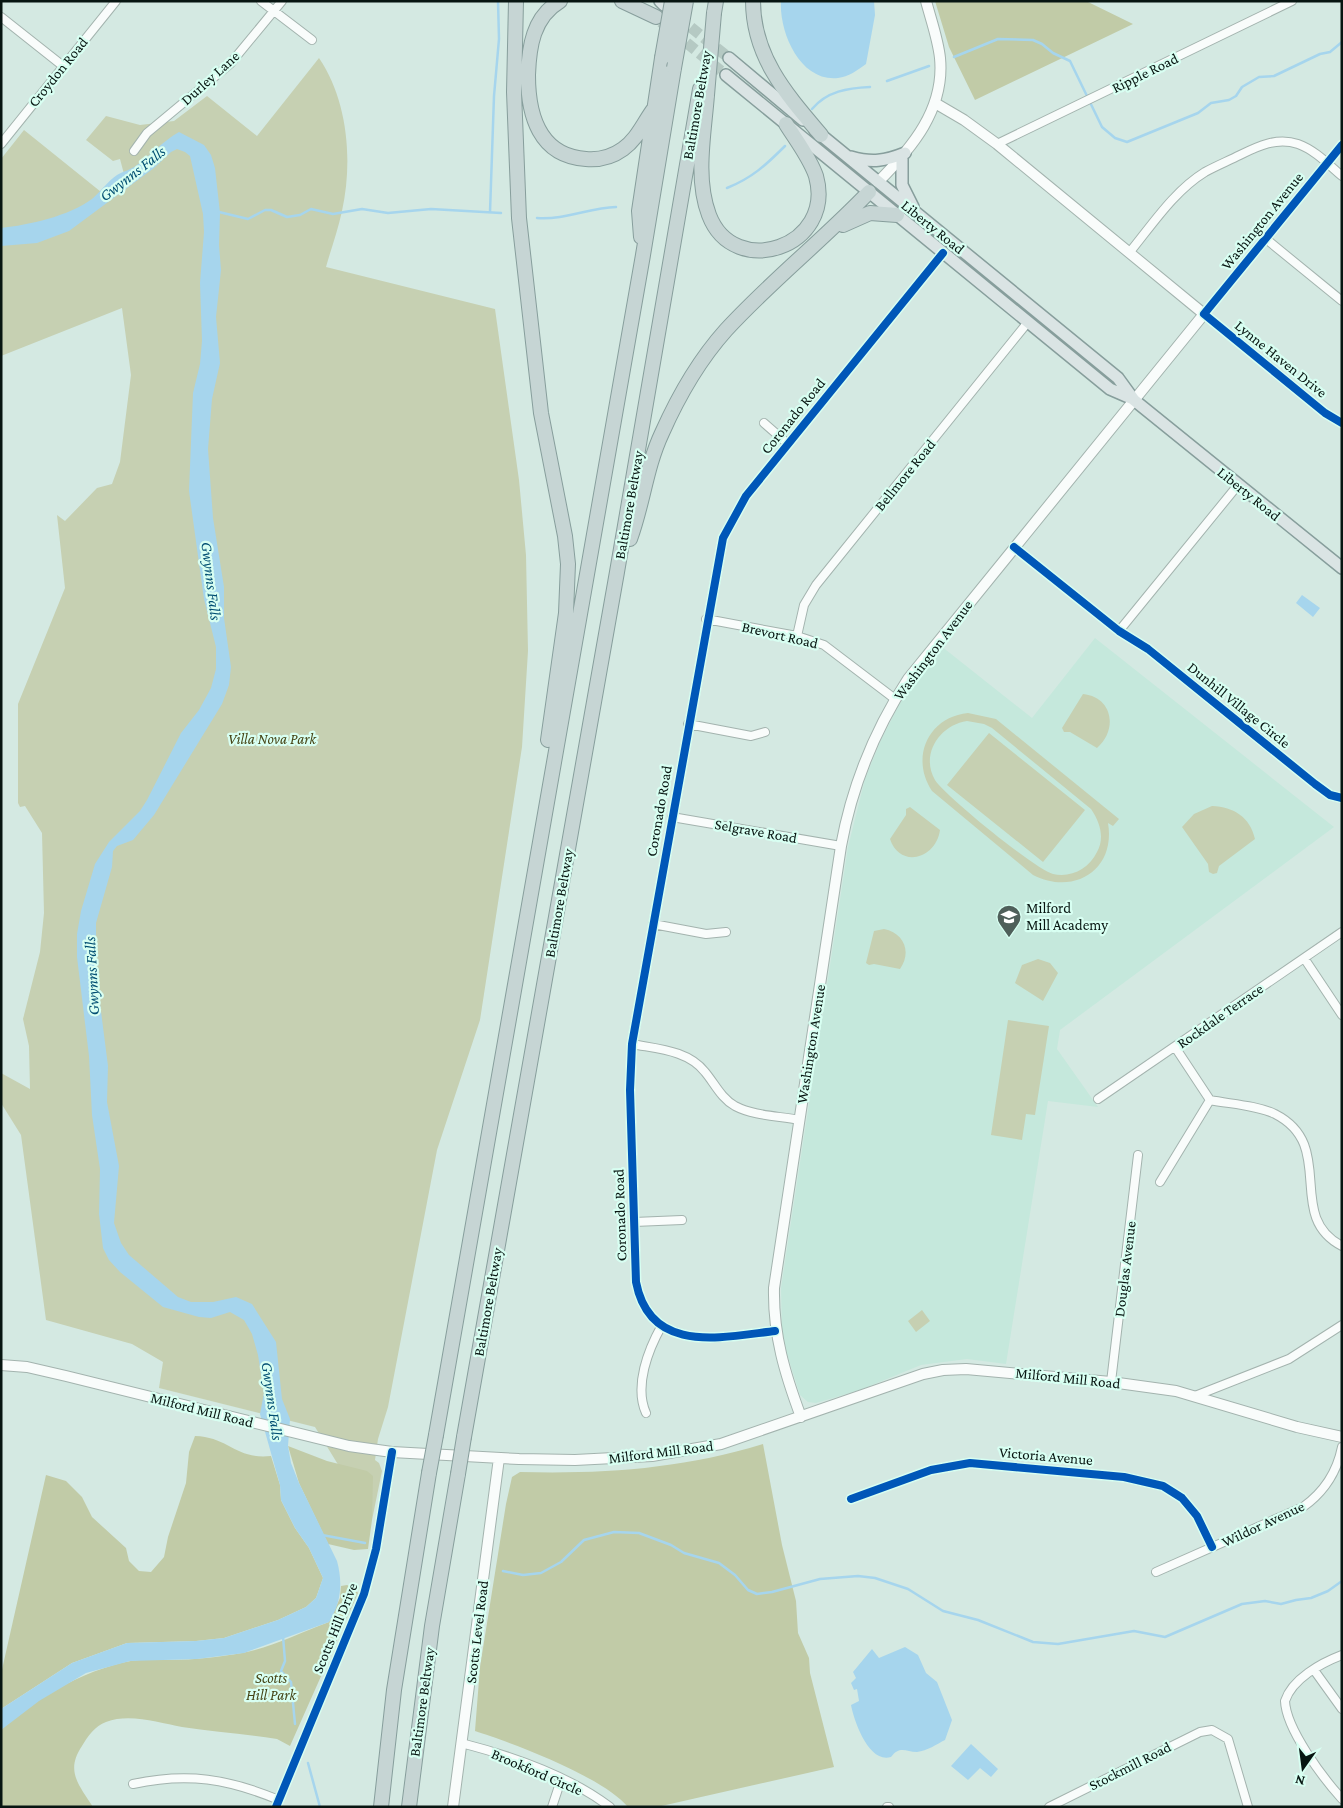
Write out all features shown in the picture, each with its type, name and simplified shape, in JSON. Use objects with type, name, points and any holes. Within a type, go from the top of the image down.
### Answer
[{"type":"highway","points":[[516,1],[514,92],[519,218],[541,413],[565,536],[568,564],[566,613],[528,906]]},
{"type":"highway","points":[[560,1],[548,10],[538,24],[531,42],[528,63],[528,94],[532,117],[544,138],[556,149],[574,157],[604,158],[622,150],[653,110]]},
{"type":"highway","points":[[622,1],[658,20]]},
{"type":"highway","name":"Baltimore Beltway","points":[[381,1807],[395,1682],[429,1473],[686,1]]},
{"type":"highway","points":[[753,1],[757,37],[767,64],[784,91],[821,135]]},
{"type":"highway","points":[[643,255],[639,211],[662,58],[665,2]]},
{"type":"highway","name":"Baltimore Beltway","points":[[409,1807],[432,1626],[464,1436],[704,92],[715,7]]},
{"type":"highway","points":[[704,92],[701,168],[706,208],[719,232],[741,247],[764,251],[782,247],[806,230],[815,213],[818,194],[816,176],[786,124]]},
{"type":"highway","points":[[618,572],[635,525],[652,456],[687,386],[726,331],[794,262],[827,234],[874,187]]},
{"type":"highway","points":[[827,234],[862,215],[880,213],[897,215]]},
{"type":"main road","points":[[636,1],[658,20]]},
{"type":"main road","points":[[874,187],[903,156],[926,123],[935,103],[939,85],[940,57],[926,1]]},
{"type":"main road","name":"Liberty Road","points":[[729,58],[846,156],[897,215],[1110,389],[1134,400],[1342,568]]},
{"type":"main road","name":"Liberty Road","points":[[726,75],[786,124],[874,187],[916,213],[1118,378],[1134,400]]},
{"type":"main road","name":"Lynne Haven Drive","points":[[935,103],[964,120],[997,144],[1204,314]]},
{"type":"main road","points":[[846,156],[874,162],[903,156]]},
{"type":"main road","points":[[903,156],[900,173],[904,191],[916,213]]},
{"type":"main road","name":"Washington Avenue","points":[[801,1417],[780,1356],[775,1331],[774,1288],[845,821],[859,776],[874,737],[895,699],[928,653],[1204,314]]},
{"type":"main road","name":"Milford Mill Road","points":[[1,1365],[28,1367],[349,1446],[392,1452],[499,1458],[575,1460],[670,1454],[721,1444],[916,1376],[943,1370],[975,1369],[1157,1388],[1195,1396],[1297,1427],[1342,1437]]},
{"type":"main road","name":"Scotts Level Road","points":[[453,1807],[499,1458]]},
{"type":"street","name":"Croydon Road","points":[[1,144],[116,1]]},
{"type":"street","points":[[262,1],[312,40]]},
{"type":"street","name":"Durley Lane","points":[[134,150],[147,133],[230,64],[282,1]]},
{"type":"street","name":"Ripple Road","points":[[997,144],[1292,1]]},
{"type":"street","points":[[1,17],[63,66]]},
{"type":"street","points":[[1129,253],[1174,198],[1193,181],[1205,172],[1259,146],[1278,142],[1298,144],[1327,163],[1342,176]]},
{"type":"street","name":"Washington Avenue","points":[[1204,314],[1342,145]]},
{"type":"street","points":[[1266,239],[1342,301]]},
{"type":"street","name":"Coronado Road","points":[[775,1331],[702,1339],[681,1335],[662,1325],[646,1309],[638,1292],[634,1222],[630,1090],[632,1044],[718,551],[730,523],[746,496],[943,253]]},
{"type":"street","name":"Lynne Haven Drive","points":[[1204,314],[1325,413],[1342,423]]},
{"type":"street","name":"Bellmore Road","points":[[797,636],[804,606],[816,585],[1028,322]]},
{"type":"street","name":"Coronado Road","points":[[764,423],[788,444]]},
{"type":"street","points":[[1119,631],[1238,485]]},
{"type":"street","name":"Dunhill Village Circle","points":[[1014,547],[1119,631],[1148,649],[1315,784],[1330,795],[1342,798]]},
{"type":"street","name":"Brevort Road","points":[[706,619],[797,636],[824,645],[895,699]]},
{"type":"street","points":[[688,724],[751,736],[766,732]]},
{"type":"street","name":"Selgrave Road","points":[[672,817],[841,846]]},
{"type":"street","points":[[653,924],[706,934],[726,932]]},
{"type":"street","name":"Rockdale Terrace","points":[[1098,1099],[1342,932]]},
{"type":"street","points":[[1304,958],[1342,1015]]},
{"type":"street","points":[[632,1044],[686,1056],[705,1071],[722,1096],[735,1106],[752,1112],[799,1120]]},
{"type":"street","points":[[1175,1048],[1210,1100],[1273,1113],[1285,1120],[1301,1134],[1307,1151],[1312,1204],[1318,1222],[1329,1238],[1342,1246]]},
{"type":"street","points":[[1160,1182],[1210,1100]]},
{"type":"street","name":"Douglas Avenue","points":[[1111,1382],[1138,1155]]},
{"type":"street","points":[[634,1222],[682,1220]]},
{"type":"street","points":[[646,1413],[642,1401],[645,1366],[651,1347],[662,1325]]},
{"type":"street","points":[[1195,1396],[1289,1359],[1342,1325]]},
{"type":"street","name":"Wildor Avenue","points":[[1156,1572],[1292,1513],[1312,1500],[1332,1475],[1342,1447]]},
{"type":"street","name":"Scotts Hill Drive","points":[[278,1803],[369,1581],[381,1523],[392,1452]]},
{"type":"street","name":"Victoria Avenue","points":[[851,1498],[931,1470],[970,1464],[1124,1477],[1163,1486],[1182,1498],[1197,1516],[1212,1547]]},
{"type":"street","points":[[1342,1655],[1314,1670],[1293,1686],[1287,1695],[1285,1706],[1296,1733],[1311,1758],[1342,1800]]},
{"type":"street","points":[[1314,1670],[1342,1709]]},
{"type":"street","name":"Stockmill Road","points":[[1049,1807],[1172,1744],[1200,1732],[1212,1730],[1224,1735],[1228,1739],[1248,1807]]},
{"type":"street","name":"Brookford Circle","points":[[461,1744],[504,1755],[561,1780],[610,1807]]},
{"type":"street","points":[[133,1784],[171,1778],[215,1779],[236,1784],[278,1803]]},
{"type":"street","points":[[552,1807],[561,1780]]},
{"type":"shaded area","name":"Milford Mill Academy","points":[[1095,638],[1334,827],[1060,1030],[1057,1049],[1098,1107],[1048,1101],[1006,1364],[967,1359],[921,1365],[860,1390],[816,1403],[808,1402],[800,1395],[787,1354],[782,1330],[781,1288],[848,847],[865,779],[881,740],[900,703],[941,646],[1032,718]]},
{"type":"green space","points":[[935,1],[1086,1],[1133,24],[975,100],[949,47]]},
{"type":"green space","name":"Villa Nova Park","points":[[319,58],[329,75],[342,112],[347,152],[347,172],[342,211],[326,267],[495,309],[519,480],[526,555],[528,651],[522,747],[480,1020],[437,1150],[388,1407],[378,1439],[375,1460],[379,1463],[382,1471],[372,1520],[315,1427],[159,1388],[163,1362],[132,1344],[46,1320],[21,1135],[1,1103],[1,1073],[30,1089],[29,1046],[23,1019],[40,952],[44,913],[42,833],[25,806],[20,807],[18,803],[18,704],[65,588],[57,515],[65,521],[97,488],[112,484],[120,462],[131,375],[122,308],[1,356],[1,159],[24,130],[111,200],[124,174],[120,159],[113,161],[86,140],[106,116],[140,125],[174,121],[207,96],[257,136]]},
{"type":"green space","points":[[1083,694],[1093,696],[1101,701],[1109,715],[1110,724],[1108,732],[1104,741],[1097,748],[1070,732],[1064,732],[1062,728]]},
{"type":"green space","points":[[968,713],[996,719],[1119,819],[1113,826],[1108,823],[1109,840],[1099,866],[1077,880],[1063,882],[1048,881],[1033,875],[932,791],[926,778],[923,753],[933,731],[942,722],[954,716]],"holes":[[[967,721],[984,724],[992,728],[1091,809],[1099,825],[1101,841],[1094,858],[1079,871],[1060,875],[1043,869],[991,831],[935,780],[931,770],[931,751],[941,735],[948,728]]]},
{"type":"green space","points":[[989,733],[1085,810],[1043,862],[947,785]]},
{"type":"green space","points":[[1212,806],[1227,808],[1240,815],[1253,831],[1255,839],[1219,866],[1217,873],[1213,874],[1209,872],[1208,864],[1182,827],[1194,814]]},
{"type":"green space","points":[[910,807],[940,830],[932,848],[925,854],[917,857],[901,854],[890,839],[906,815],[906,809]]},
{"type":"green space","points":[[884,929],[897,935],[904,944],[904,963],[900,969],[866,963],[874,931]]},
{"type":"green space","points":[[1038,959],[1050,963],[1058,973],[1043,1001],[1015,983],[1022,965]]},
{"type":"green space","points":[[1008,1020],[1049,1026],[1035,1115],[1026,1114],[1022,1140],[991,1135]]},
{"type":"green space","points":[[922,1310],[930,1321],[916,1332],[908,1321]]},
{"type":"green space","points":[[195,1436],[216,1440],[249,1455],[271,1456],[280,1485],[281,1500],[295,1528],[309,1548],[323,1578],[316,1598],[306,1607],[278,1620],[224,1638],[196,1641],[127,1643],[72,1663],[1,1709],[1,1674],[46,1475],[66,1481],[82,1497],[92,1517],[126,1548],[129,1561],[139,1571],[151,1572],[164,1557],[168,1537],[186,1483],[189,1452]]},
{"type":"green space","points":[[763,1444],[782,1545],[796,1601],[798,1633],[809,1658],[810,1673],[834,1767],[657,1807],[628,1807],[599,1784],[579,1773],[534,1752],[475,1731],[480,1667],[512,1477],[520,1472],[613,1471],[643,1468],[702,1459]]},
{"type":"green space","points":[[288,1446],[327,1461],[367,1471],[373,1476],[372,1520],[368,1549],[354,1550],[328,1544],[299,1483]]},
{"type":"green space","name":"Scotts Hill Park","points":[[347,1585],[354,1588],[358,1593],[290,1746],[277,1739],[194,1729],[144,1720],[115,1719],[98,1726],[92,1732],[77,1755],[75,1763],[76,1778],[93,1807],[1,1807],[1,1730],[14,1718],[47,1695],[85,1675],[122,1663],[143,1660],[215,1657],[253,1651],[275,1644],[329,1622],[340,1598],[341,1586]]},
{"type":"water","points":[[781,1],[874,1],[875,15],[866,64],[849,75],[838,78],[825,77],[813,72],[794,53],[788,40],[781,13]]},
{"type":"water","name":"Gwynns Falls","points":[[179,132],[204,145],[211,155],[215,168],[220,213],[219,245],[221,270],[216,317],[220,363],[212,399],[208,449],[213,518],[224,587],[224,618],[231,667],[229,685],[222,704],[154,815],[133,840],[117,846],[113,851],[112,867],[96,923],[98,988],[108,1066],[107,1102],[119,1166],[114,1223],[121,1243],[129,1255],[178,1297],[191,1302],[213,1302],[236,1297],[252,1304],[276,1342],[282,1399],[290,1419],[288,1446],[291,1463],[337,1561],[340,1593],[336,1608],[329,1622],[244,1653],[197,1659],[130,1661],[86,1673],[39,1701],[1,1730],[1,1709],[72,1663],[127,1643],[196,1641],[224,1638],[278,1620],[306,1607],[316,1598],[323,1578],[309,1548],[295,1528],[281,1500],[280,1485],[260,1414],[264,1393],[258,1355],[252,1334],[244,1320],[230,1312],[211,1318],[199,1317],[163,1307],[120,1272],[109,1260],[103,1248],[99,1214],[100,1169],[92,1115],[89,1056],[77,957],[77,934],[81,911],[95,864],[109,842],[140,811],[147,800],[181,733],[199,710],[211,688],[216,669],[216,647],[204,599],[189,491],[193,393],[200,364],[202,341],[200,283],[204,232],[203,214],[190,156],[177,149],[171,152],[154,168],[69,231],[37,243],[1,246],[1,228],[48,219],[83,205],[92,199],[114,177],[135,167]]},
{"type":"water","points":[[1302,595],[1320,608],[1313,617],[1296,603]]},
{"type":"water","points":[[905,1647],[918,1655],[926,1673],[937,1682],[952,1720],[945,1740],[917,1752],[900,1750],[891,1757],[883,1757],[869,1748],[855,1721],[851,1705],[859,1701],[857,1689],[854,1690],[851,1683],[856,1678],[853,1672],[872,1649],[879,1658]]},
{"type":"water","points":[[971,1744],[998,1769],[991,1777],[980,1768],[968,1780],[951,1766]]},
{"type":"waterway","points":[[490,212],[494,96],[499,39],[498,1]]},
{"type":"waterway","points":[[954,57],[998,39],[1033,40],[1042,44],[1053,53],[1070,61],[1102,127],[1115,138],[1127,142],[1198,113],[1211,103],[1229,100],[1236,96],[1242,87],[1259,77],[1274,76],[1320,54],[1330,52],[1342,42]]},
{"type":"waterway","points":[[887,81],[929,66]]},
{"type":"waterway","points":[[812,109],[831,94],[854,88],[870,87]]},
{"type":"waterway","points":[[727,188],[744,180],[758,170],[785,146]]},
{"type":"waterway","points":[[537,218],[557,217],[616,207]]},
{"type":"waterway","points":[[219,212],[248,219],[265,210],[271,210],[287,217],[300,215],[311,209],[333,214],[362,209],[388,213],[431,209],[501,213]]},
{"type":"waterway","points":[[503,1571],[523,1575],[541,1573],[561,1562],[584,1540],[614,1532],[639,1533],[671,1545],[684,1553],[719,1563],[735,1575],[748,1590],[757,1594],[772,1592],[820,1579],[858,1576],[875,1578],[908,1589],[943,1611],[978,1620],[1033,1642],[1058,1644],[1134,1631],[1165,1637],[1242,1604],[1265,1601],[1281,1604],[1311,1598],[1328,1591],[1342,1581]]},
{"type":"waterway","points":[[322,1535],[365,1543]]},
{"type":"waterway","points":[[283,1636],[285,1661],[281,1671],[291,1682],[295,1724]]},
{"type":"waterway","points":[[308,1763],[320,1807]]},
{"type":"tunnel","points":[[678,17],[729,58]]},
{"type":"tunnel","points":[[661,22],[726,75]]},
{"type":"cycle path","points":[[1342,145],[1204,314],[1325,413],[1342,423]]},
{"type":"cycle path","points":[[775,1331],[733,1336],[691,1336],[672,1331],[656,1321],[644,1305],[636,1282],[630,1090],[632,1044],[723,538],[746,496],[943,253]]},
{"type":"cycle path","points":[[1014,547],[1119,631],[1148,649],[1315,784],[1330,795],[1342,798]]},
{"type":"cycle path","points":[[276,1807],[364,1594],[376,1549],[392,1452]]},
{"type":"cycle path","points":[[851,1499],[931,1470],[970,1463],[1124,1477],[1163,1486],[1182,1498],[1197,1516],[1212,1547]]},
{"type":"place","name":"Milford Mill Academy","points":[[1009,938]]}]
